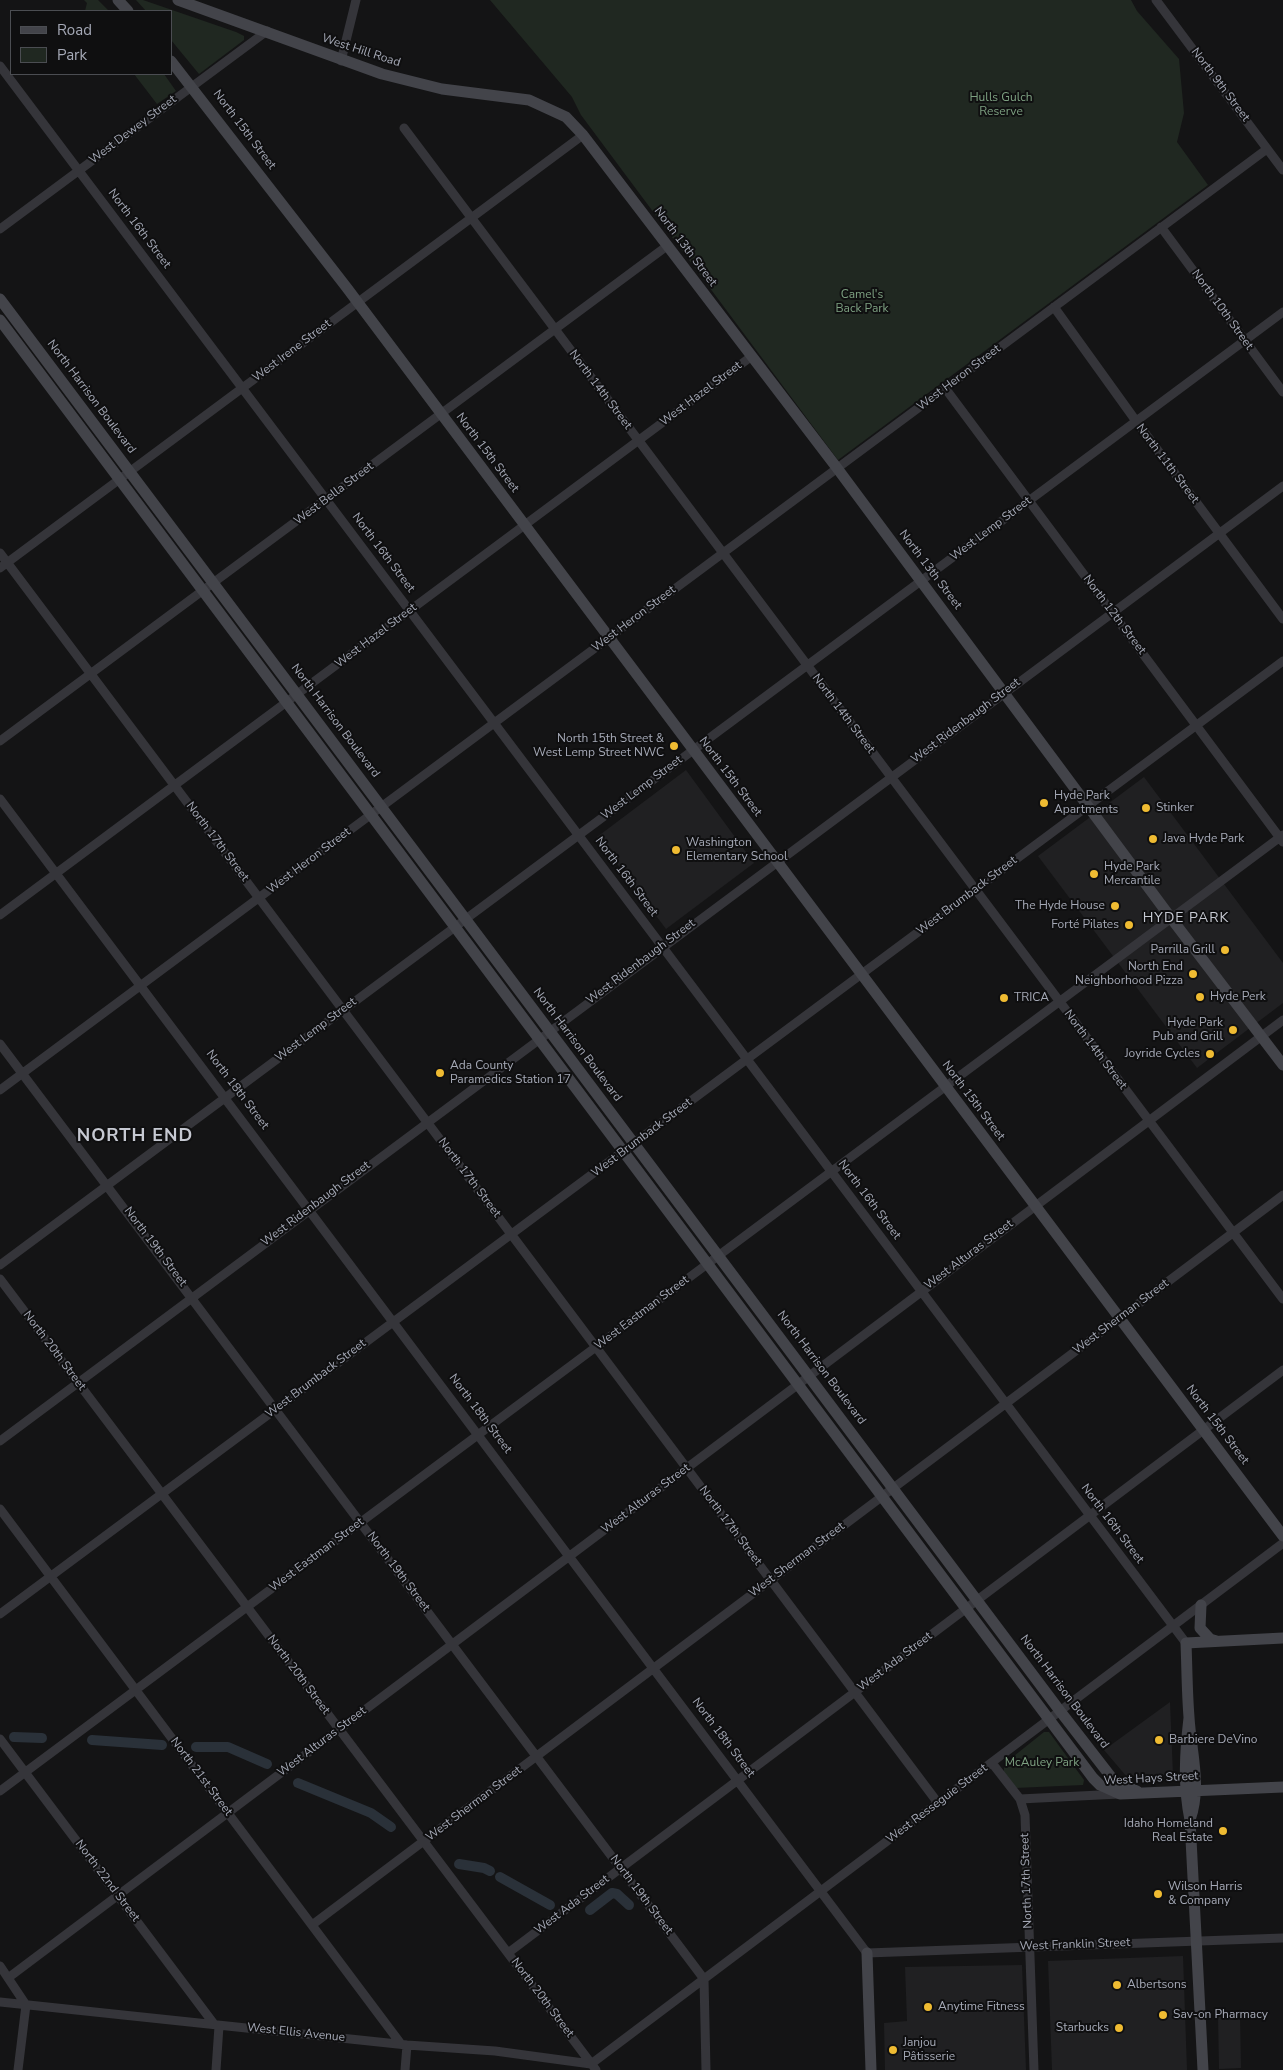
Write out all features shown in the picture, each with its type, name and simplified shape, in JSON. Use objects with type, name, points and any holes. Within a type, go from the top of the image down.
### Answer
[{"type":"street","points":[[118,0],[127,10]]},
{"type":"street","name":"West Hill Road","points":[[178,0],[341,61],[382,74],[442,89],[528,100],[541,105]]},
{"type":"street","points":[[341,61],[356,0]]},
{"type":"street","name":"North 9th Street","points":[[1156,0],[1283,170]]},
{"type":"street","name":"West Dewey Street","points":[[0,230],[267,32]]},
{"type":"street","name":"North 15th Street","points":[[172,62],[193,86],[358,302],[1283,1536]]},
{"type":"street","name":"North 16th Street","points":[[0,66],[1172,1627],[1186,1643]]},
{"type":"street","name":"North 13th Street","points":[[541,105],[566,118],[583,135],[837,468],[1089,806],[1170,918],[1283,1065]]},
{"type":"street","name":"North 14th Street","points":[[404,128],[1283,1299]]},
{"type":"street","name":"West Irene Street","points":[[4,565],[583,135]]},
{"type":"street","name":"West Heron Street","points":[[0,1090],[1267,148]]},
{"type":"street","name":"North 10th Street","points":[[1161,227],[1283,392]]},
{"type":"street","name":"West Bella Street","points":[[0,741],[667,246]]},
{"type":"street","name":"North Harrison Boulevard","points":[[0,299],[1060,1711],[1115,1782],[1144,1793]]},
{"type":"street","name":"North 11th Street","points":[[1054,307],[1283,619]]},
{"type":"street","name":"West Lemp Street","points":[[0,1265],[1283,312]]},
{"type":"street","points":[[0,320],[1094,1778],[1100,1785],[1120,1794]]},
{"type":"street","name":"West Hazel Street","points":[[0,915],[752,356]]},
{"type":"street","name":"North 12th Street","points":[[945,388],[1196,726],[1282,838]]},
{"type":"street","name":"West Ridenbaugh Street","points":[[0,1441],[549,1030],[1283,486]]},
{"type":"street","name":"North 17th Street","points":[[0,553],[4,565],[90,674],[259,898],[938,1803]]},
{"type":"street","name":"West Brumback Street","points":[[0,1614],[1283,661]]},
{"type":"street","name":"North 18th Street","points":[[0,799],[867,1953]]},
{"type":"street","name":"West Eastman Street","points":[[0,1791],[1170,918],[1282,838]]},
{"type":"street","name":"West Alturas Street","points":[[8,1978],[1283,1020]]},
{"type":"street","name":"North 19th Street","points":[[0,1044],[192,1296],[704,1979]]},
{"type":"street","name":"West Sherman Street","points":[[312,1925],[1283,1195]]},
{"type":"street","name":"North 20th Street","points":[[0,1280],[594,2067]]},
{"type":"street","name":"West Ada Street","points":[[508,1953],[1283,1370]]},
{"type":"street","name":"North 21st Street","points":[[0,1509],[404,2045]]},
{"type":"street","name":"West Resseguie Street","points":[[594,2067],[704,1979],[1283,1543]]},
{"type":"street","points":[[1201,1604],[1200,1628],[1210,1639],[1218,1641]]},
{"type":"street","points":[[1203,2070],[1190,1820],[1196,1803],[1191,1791],[1186,1643],[1283,1638]]},
{"type":"street","name":"North 22nd Street","points":[[0,1739],[217,2025]]},
{"type":"street","name":"North 17th Street","points":[[992,1763],[1020,1799],[1025,1815],[1034,2070]]},
{"type":"street","name":"West Hays Street","points":[[1020,1799],[1283,1787]]},
{"type":"street","name":"West Franklin Street","points":[[867,1953],[1283,1938]]},
{"type":"street","points":[[867,1953],[871,2070]]},
{"type":"street","points":[[0,1966],[26,2005],[18,2070]]},
{"type":"street","points":[[704,1979],[706,2070]]},
{"type":"street","name":"West Ellis Avenue","points":[[0,2002],[404,2045],[495,2051],[594,2067]]},
{"type":"street","points":[[216,2070],[217,2025]]},
{"type":"street","points":[[404,2045],[405,2070]]},
{"type":"shaded area","name":"Washington Elementary School","points":[[686,770],[754,863],[666,929],[597,837]]},
{"type":"shaded area","points":[[1144,777],[1283,963],[1283,1003],[1197,1068],[1038,856]]},
{"type":"shaded area","points":[[1170,1702],[1173,1775],[1127,1777],[1104,1750]]},
{"type":"shaded area","name":"Albertsons","points":[[1183,1956],[1187,2070],[1052,2070],[1048,1961]]},
{"type":"shaded area","points":[[1022,1965],[1026,2070],[885,2070],[884,2023],[907,2021],[905,1967]]},
{"type":"shaded area","points":[[1240,2014],[1241,2068],[1219,2069],[1218,2015]]},
{"type":"green space","points":[[84,0],[98,0],[108,10],[85,10],[87,3]]},
{"type":"green space","points":[[136,0],[143,0],[236,32],[244,36],[244,40],[199,74],[172,41],[172,10],[145,10]]},
{"type":"green space","points":[[490,0],[1131,0],[1137,11],[1179,59],[1184,113],[1177,142],[1208,185],[838,460],[581,115],[572,97]]},
{"type":"green space","points":[[135,75],[165,75],[176,91],[157,104]]},
{"type":"green space","name":"McAuley Park","points":[[1044,1732],[1049,1732],[1084,1780],[1083,1785],[1015,1788],[1004,1773],[1004,1764]]},
{"type":"waterway","points":[[14,1737],[42,1738]]},
{"type":"waterway","points":[[92,1740],[162,1745]]},
{"type":"waterway","points":[[196,1747],[228,1747],[267,1764]]},
{"type":"waterway","points":[[298,1783],[371,1813],[391,1827]]},
{"type":"waterway","points":[[459,1864],[484,1868],[490,1871]]},
{"type":"waterway","points":[[500,1877],[550,1905]]},
{"type":"waterway","points":[[590,1910],[612,1893],[617,1894],[629,1905]]},
{"type":"place","name":"North 15th Street & West Lemp Street NWC","points":[[674,746]]},
{"type":"place","name":"Hyde Park Apartments","points":[[1044,803]]},
{"type":"place","name":"Stinker","points":[[1146,808]]},
{"type":"place","name":"Java Hyde Park","points":[[1153,839]]},
{"type":"place","name":"Washington Elementary School","points":[[676,850]]},
{"type":"place","name":"Hyde Park Mercantile","points":[[1094,874]]},
{"type":"place","name":"The Hyde House","points":[[1115,906]]},
{"type":"place","name":"Forté Pilates","points":[[1129,925]]},
{"type":"place","name":"Parrilla Grill","points":[[1225,950]]},
{"type":"place","name":"North End Neighborhood Pizza","points":[[1193,974]]},
{"type":"place","name":"Hyde Perk","points":[[1200,997]]},
{"type":"place","name":"TRICA","points":[[1004,998]]},
{"type":"place","name":"Hyde Park Pub and Grill","points":[[1233,1030]]},
{"type":"place","name":"Joyride Cycles","points":[[1210,1054]]},
{"type":"place","name":"Ada County Paramedics Station 17","points":[[440,1073]]},
{"type":"place","name":"Barbiere DeVino","points":[[1159,1740]]},
{"type":"place","name":"Idaho Homeland Real Estate","points":[[1223,1831]]},
{"type":"place","name":"Wilson Harris & Company","points":[[1158,1894]]},
{"type":"place","name":"Albertsons","points":[[1117,1985]]},
{"type":"place","name":"Anytime Fitness","points":[[928,2007]]},
{"type":"place","name":"Sav-on Pharmacy","points":[[1163,2015]]},
{"type":"place","name":"Starbucks","points":[[1119,2028]]},
{"type":"place","name":"Janjou Pâtisserie","points":[[893,2050]]},
{"type":"district","name":"HYDE PARK","points":[[1186,919]]},
{"type":"district","name":"NORTH END","points":[[135,1137]]},
{"type":"park label","name":"Hulls Gulch Reserve","points":[[1001,105]]},
{"type":"park label","name":"Camel's Back Park","points":[[862,302]]}]
